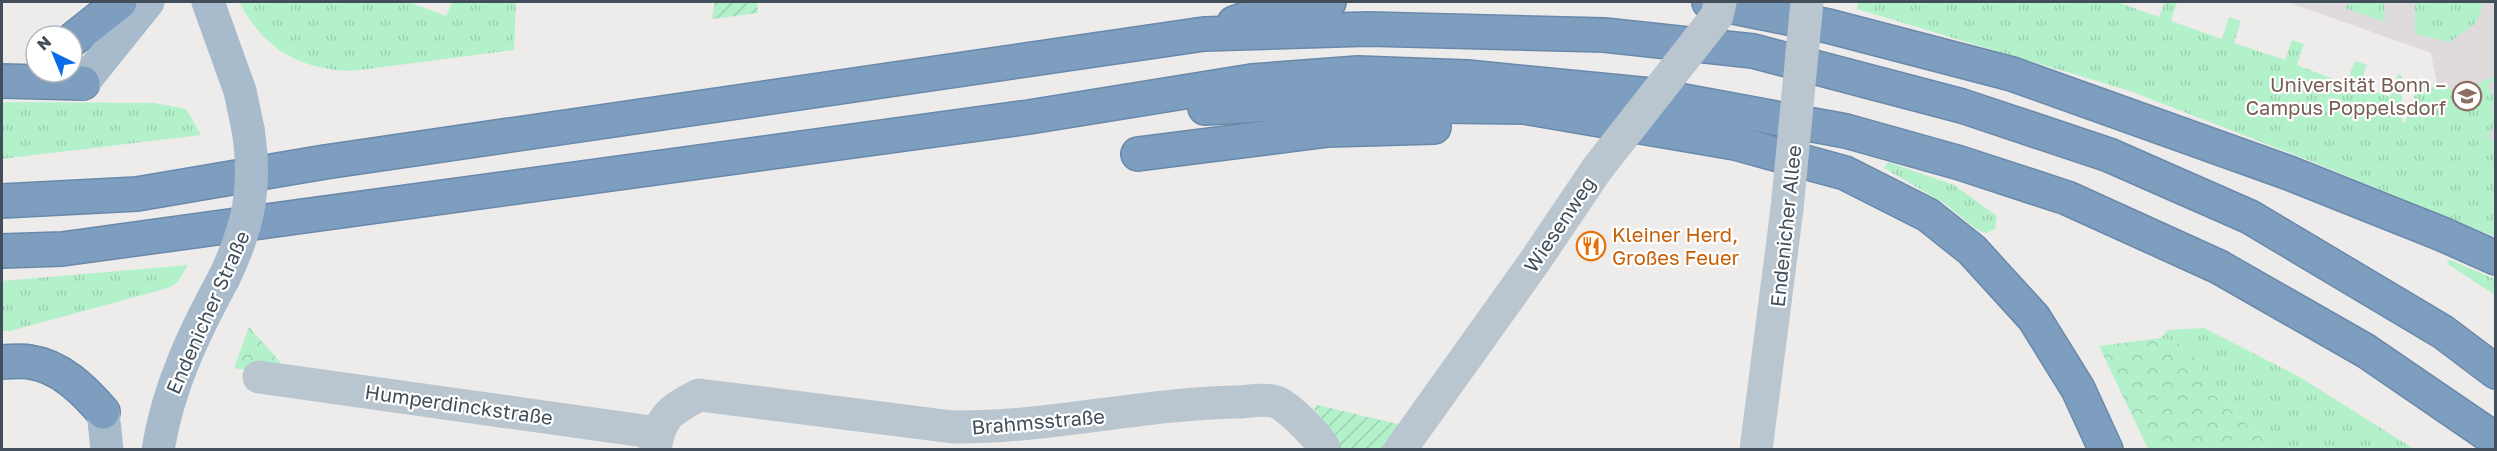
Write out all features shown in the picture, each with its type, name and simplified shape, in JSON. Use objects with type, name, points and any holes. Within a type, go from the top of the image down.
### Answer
[{"type":"highway","points":[[84,30],[120,2]]},
{"type":"highway","points":[[1204,34],[1283,6],[1329,2]]},
{"type":"highway","points":[[1709,2],[1828,26],[2012,74],[2289,173],[2496,258]]},
{"type":"highway","points":[[2,201],[137,194],[325,162],[1204,34],[1368,29],[1604,35],[1753,51],[1962,106],[2109,155],[2250,217],[2443,332],[2496,372]]},
{"type":"highway","points":[[2,70],[24,62]]},
{"type":"highway","points":[[2,251],[62,249],[1029,117],[1252,81],[1358,73],[1467,77],[1651,95],[1846,131],[1960,163],[2067,198],[2219,267],[2366,351],[2496,440]]},
{"type":"highway","points":[[2,81],[24,82]]},
{"type":"highway","points":[[1029,117],[1274,104],[1524,107],[1735,143],[1855,177],[1928,215],[1972,250],[2034,318],[2078,389],[2106,450]]},
{"type":"highway","points":[[1138,154],[1328,130],[1490,126],[1735,143]]},
{"type":"highway","points":[[2,362],[31,362],[54,370],[86,392],[103,412]]},
{"type":"main road","points":[[84,82],[148,2]]},
{"type":"main road","name":"Endenicher Straße","points":[[158,450],[164,412],[179,369],[241,242],[252,199],[253,160],[240,91],[208,2]]},
{"type":"main road","points":[[103,412],[107,450]]},
{"type":"street","name":"Wiesenweg","points":[[1400,450],[1529,270],[1597,169],[1717,16],[1720,2]]},
{"type":"street","name":"Endenicher Allee","points":[[1756,450],[1787,208],[1807,2]]},
{"type":"street","name":"Humperdinckstraße","points":[[260,377],[656,441]]},
{"type":"street","name":"Brahmsstraße","points":[[656,441],[672,409],[699,395],[963,427],[994,428],[1189,403],[1276,401],[1302,422],[1325,450]]},
{"type":"shaded area","name":"Universität Bonn – Campus Poppelsdorf","points":[[2287,2],[2495,2],[2495,166],[2447,139],[2431,53]]},
{"type":"green space","points":[[239,2],[409,2],[446,16],[452,2],[516,2],[514,50],[352,71],[333,69],[300,61],[272,44],[249,18]]},
{"type":"green space","points":[[715,2],[757,2],[758,13],[712,19]]},
{"type":"green space","points":[[1858,2],[2117,2],[2159,17],[2165,2],[2177,2],[2171,21],[2222,39],[2229,17],[2241,21],[2234,43],[2285,60],[2292,40],[2304,44],[2297,65],[2346,84],[2355,61],[2367,65],[2360,86],[2390,97],[2398,74],[2402,76],[2402,121],[2405,123],[2419,82],[2440,88],[2458,89],[2475,85],[2495,76],[2495,80],[2487,85],[2495,99],[2492,111],[2495,122],[2488,138],[2495,142],[2495,237],[2308,160],[2130,91],[1857,9]]},
{"type":"green space","points":[[2351,2],[2384,2],[2385,22],[2344,8]]},
{"type":"green space","points":[[2415,2],[2484,2],[2476,23],[2450,42],[2415,34]]},
{"type":"green space","points":[[2,102],[154,103],[186,109],[201,135],[2,159]]},
{"type":"green space","points":[[1888,162],[1954,185],[1997,216],[1995,229],[1986,233],[1976,229],[1944,203],[1884,168]]},
{"type":"green space","points":[[2450,260],[2495,279],[2495,295],[2449,265],[2447,261]]},
{"type":"green space","points":[[188,265],[177,283],[168,288],[10,331],[2,331],[2,281]]},
{"type":"green space","points":[[249,327],[281,363],[273,374],[234,368]]},
{"type":"green space","points":[[2204,328],[2298,376],[2414,449],[2274,449],[2208,390],[2161,338],[2167,330]]},
{"type":"green space","points":[[2161,338],[2185,347],[2201,366],[2210,382],[2208,390],[2274,449],[2148,449],[2099,346]]},
{"type":"green space","points":[[1317,405],[1402,425],[1386,449],[1342,449],[1335,435],[1314,409]]},
{"type":"place","name":"Universität Bonn – Campus Poppelsdorf","points":[[2467,96]]},
{"type":"place","name":"Kleiner Herd, Großes Feuer","points":[[1591,246]]}]
